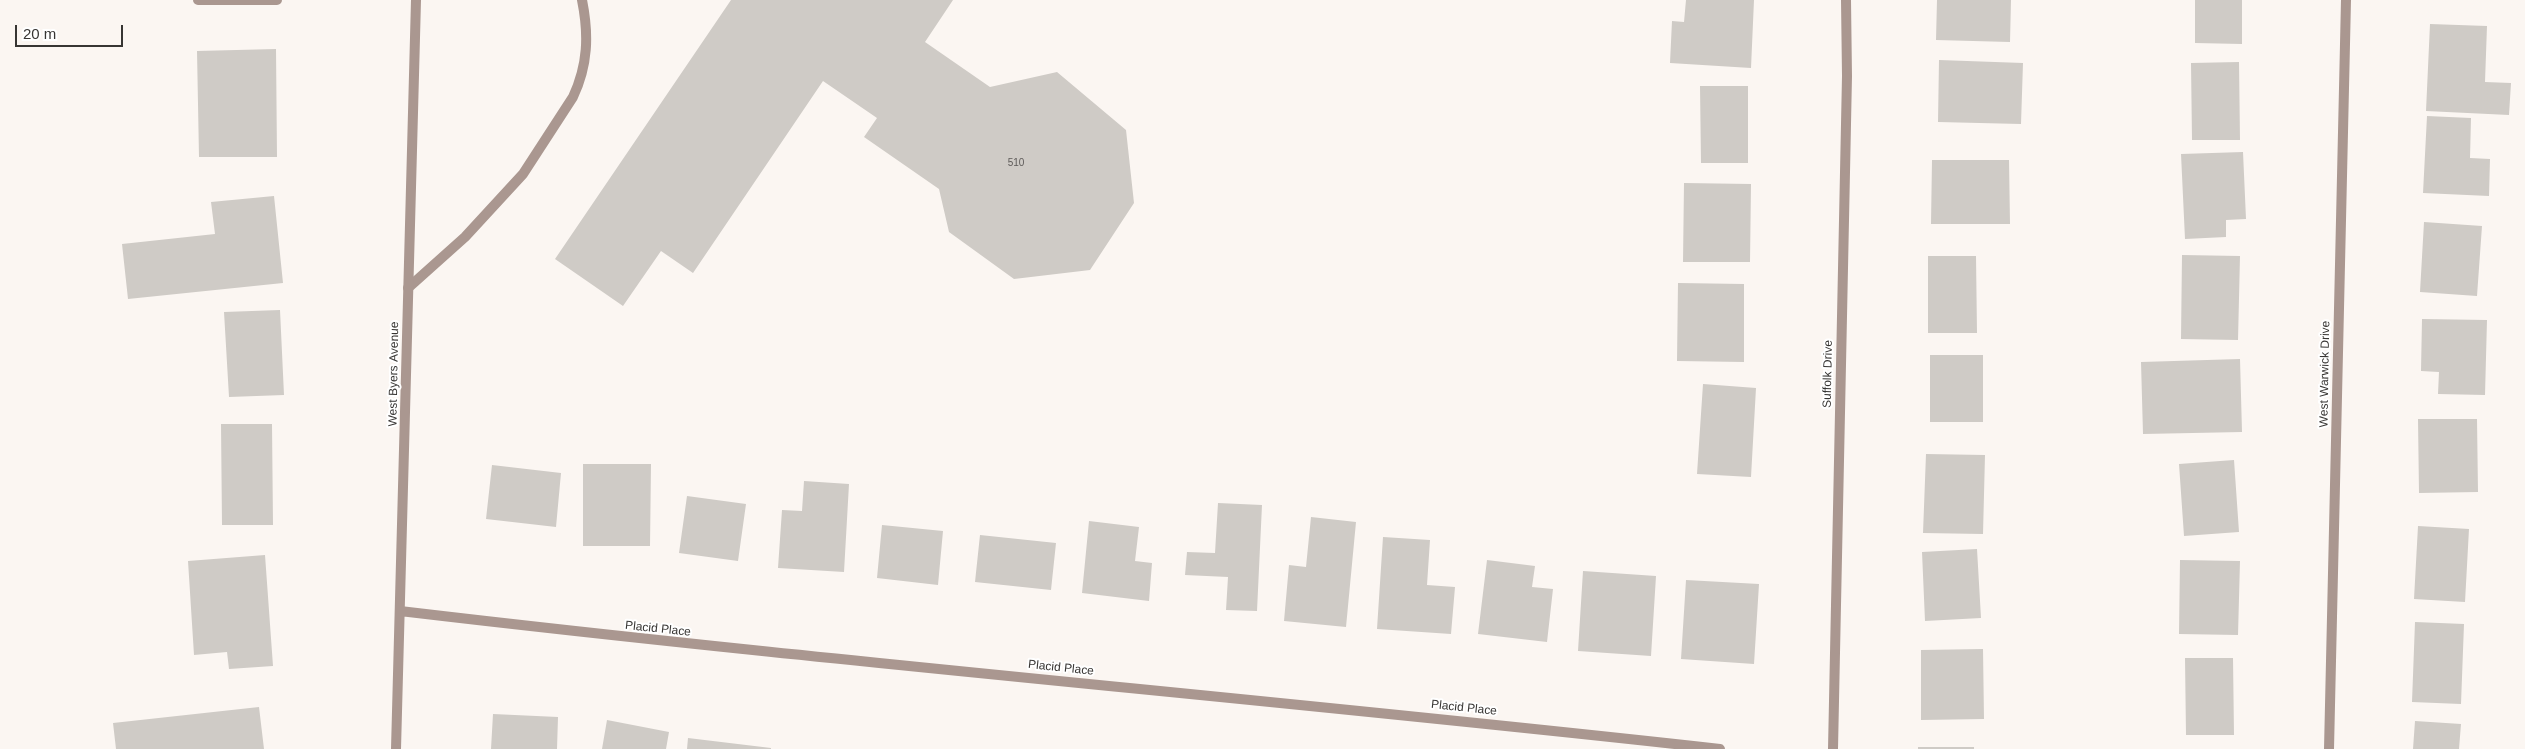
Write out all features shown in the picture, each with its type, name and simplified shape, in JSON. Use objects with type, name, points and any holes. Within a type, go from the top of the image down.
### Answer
[{"type":"street","points":[[198,0],[277,0]]},
{"type":"street","name":"West Byers Avenue","points":[[396,749],[416,0]]},
{"type":"street","points":[[408,288],[465,237],[523,174],[573,97],[578,87],[588,47],[588,34],[582,0]]},
{"type":"street","name":"Suffolk Drive","points":[[1833,749],[1847,76],[1846,0]]},
{"type":"street","name":"West Warwick Drive","points":[[2329,749],[2346,0]]},
{"type":"street","name":"Placid Place","points":[[400,611],[668,643],[1390,713],[1720,749]]},
{"type":"building","points":[[731,0],[953,0],[925,42],[990,87],[1057,72],[1126,130],[1134,203],[1090,270],[1014,279],[949,232],[939,189],[864,137],[877,118],[823,81],[693,273],[661,251],[623,306],[555,259]]},
{"type":"building","points":[[1686,0],[1754,0],[1751,68],[1670,63],[1672,21],[1684,22]]},
{"type":"building","points":[[1937,0],[2011,0],[2010,42],[1936,40]]},
{"type":"building","points":[[2195,0],[2242,0],[2242,44],[2195,43]]},
{"type":"building","points":[[2430,24],[2487,26],[2485,82],[2511,83],[2509,115],[2426,111]]},
{"type":"building","points":[[276,49],[277,157],[199,157],[197,51]]},
{"type":"building","points":[[1939,60],[2023,63],[2021,124],[1938,122]]},
{"type":"building","points":[[2239,62],[2240,140],[2192,140],[2191,63]]},
{"type":"building","points":[[1700,86],[1748,86],[1748,163],[1701,163]]},
{"type":"building","points":[[2427,116],[2471,118],[2470,158],[2490,159],[2489,196],[2423,193]]},
{"type":"building","points":[[2243,152],[2246,219],[2226,220],[2226,237],[2185,239],[2181,154]]},
{"type":"building","points":[[1932,160],[2009,160],[2010,224],[1931,224]]},
{"type":"building","points":[[1684,183],[1751,184],[1750,262],[1683,262]]},
{"type":"building","points":[[274,196],[283,283],[128,299],[122,244],[215,234],[211,202]]},
{"type":"building","points":[[2424,222],[2482,226],[2477,296],[2420,292]]},
{"type":"building","points":[[2182,255],[2240,256],[2238,340],[2181,339]]},
{"type":"building","points":[[1928,256],[1976,256],[1977,333],[1928,333]]},
{"type":"building","points":[[1678,283],[1744,284],[1744,362],[1677,361]]},
{"type":"building","points":[[280,310],[284,395],[229,397],[224,312]]},
{"type":"building","points":[[2422,319],[2487,320],[2485,395],[2438,394],[2439,372],[2421,371]]},
{"type":"building","points":[[1930,355],[1983,355],[1983,422],[1930,422]]},
{"type":"building","points":[[2240,359],[2242,432],[2143,434],[2141,362]]},
{"type":"building","points":[[1703,384],[1756,388],[1751,477],[1697,474]]},
{"type":"building","points":[[2418,419],[2477,419],[2478,492],[2419,493]]},
{"type":"building","points":[[221,424],[272,424],[273,525],[222,525]]},
{"type":"building","points":[[1926,454],[1985,455],[1983,534],[1923,533]]},
{"type":"building","points":[[2234,460],[2239,532],[2184,536],[2179,464]]},
{"type":"building","points":[[583,464],[651,464],[650,546],[583,546]]},
{"type":"building","points":[[492,465],[561,473],[556,527],[486,519]]},
{"type":"building","points":[[804,481],[849,484],[844,572],[778,568],[782,510],[802,511]]},
{"type":"building","points":[[687,496],[746,504],[738,561],[679,553]]},
{"type":"building","points":[[1218,503],[1262,505],[1257,611],[1226,610],[1228,577],[1185,575],[1187,552],[1215,553]]},
{"type":"building","points":[[1311,517],[1356,522],[1346,627],[1284,621],[1289,565],[1306,567]]},
{"type":"building","points":[[1089,521],[1139,527],[1135,561],[1152,563],[1149,601],[1082,593]]},
{"type":"building","points":[[882,525],[943,531],[938,585],[877,578]]},
{"type":"building","points":[[2418,526],[2469,529],[2465,602],[2414,599]]},
{"type":"building","points":[[980,535],[1056,543],[1051,590],[975,582]]},
{"type":"building","points":[[1383,537],[1430,540],[1427,585],[1455,587],[1451,634],[1377,629]]},
{"type":"building","points":[[1977,549],[1981,618],[1925,621],[1922,552]]},
{"type":"building","points":[[265,555],[273,666],[229,669],[227,652],[194,655],[188,561]]},
{"type":"building","points":[[1487,560],[1535,566],[1532,587],[1553,589],[1547,642],[1478,634]]},
{"type":"building","points":[[2180,560],[2240,561],[2238,635],[2179,634]]},
{"type":"building","points":[[1583,571],[1656,576],[1651,656],[1578,651]]},
{"type":"building","points":[[1686,580],[1759,584],[1754,664],[1681,659]]},
{"type":"building","points":[[2415,622],[2464,624],[2461,704],[2412,702]]},
{"type":"building","points":[[1983,649],[1984,719],[1921,720],[1921,650]]},
{"type":"building","points":[[2185,658],[2233,658],[2234,735],[2186,735]]},
{"type":"building","points":[[259,707],[264,749],[116,749],[113,723]]},
{"type":"building","points":[[493,714],[558,717],[557,749],[491,749]]},
{"type":"building","points":[[607,720],[669,732],[666,749],[602,749]]},
{"type":"building","points":[[2415,721],[2461,724],[2459,749],[2413,749]]},
{"type":"building","points":[[688,738],[771,748],[771,749],[687,749]]},
{"type":"building","points":[[1918,747],[1974,747],[1974,749],[1918,749]]}]
